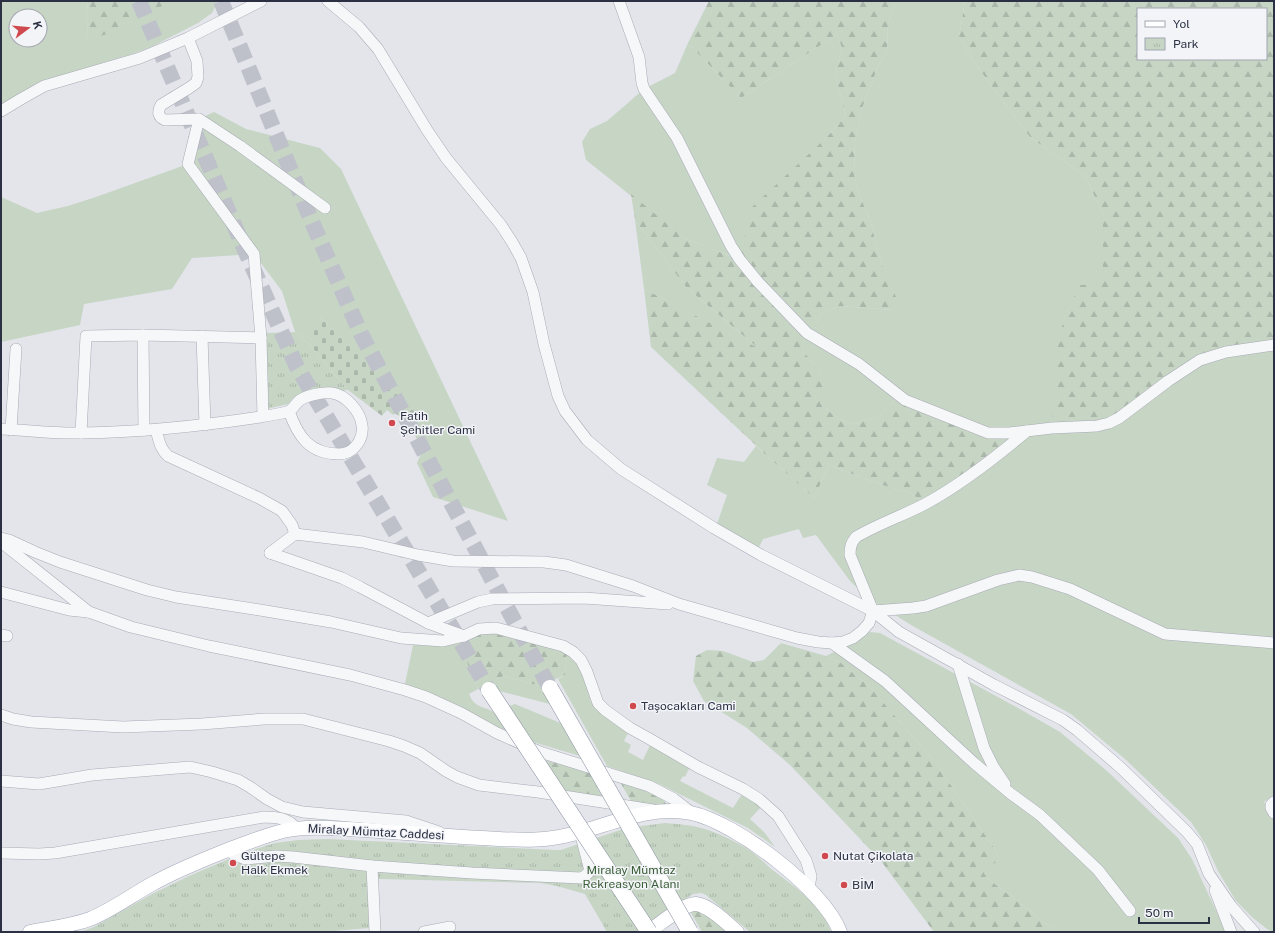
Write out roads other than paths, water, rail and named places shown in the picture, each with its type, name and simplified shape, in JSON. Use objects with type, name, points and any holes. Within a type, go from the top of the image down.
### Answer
[{"type":"highway","points":[[550,688],[690,932]]},
{"type":"highway","points":[[489,690],[648,932]]},
{"type":"main road","name":"Miralay Mümtaz Caddesi","points":[[30,932],[90,919],[168,875],[202,860],[268,836],[297,829],[331,828],[453,836],[542,839],[580,831],[638,815],[661,812],[692,813]]},
{"type":"main road","points":[[692,813],[741,835],[778,863],[809,888],[827,909],[840,932]]},
{"type":"main road","points":[[648,932],[686,906],[696,904],[708,909],[737,932]]},
{"type":"street","points":[[1,111],[44,86],[140,58],[188,38],[260,1]]},
{"type":"street","points":[[328,1],[359,27],[378,49],[426,130],[512,242],[521,258],[533,292],[544,344],[558,396],[565,411],[587,440],[621,469],[714,528],[762,555],[873,611],[899,632],[994,685],[1063,720],[1090,740],[1187,832],[1197,844],[1231,932]]},
{"type":"street","points":[[619,1],[639,57],[644,89],[677,138],[731,246],[746,268],[807,333],[859,364],[905,400],[988,433],[1009,433],[1052,428],[1097,426],[1119,418],[1168,381],[1200,360],[1226,352],[1274,346]]},
{"type":"street","points":[[188,38],[197,62],[198,77],[196,83],[161,105],[159,109],[161,118],[165,120],[199,119],[240,146],[325,208]]},
{"type":"street","points":[[199,119],[188,164],[254,254],[261,338],[263,416]]},
{"type":"street","points":[[81,433],[86,336],[143,335],[261,338]]},
{"type":"street","points":[[143,335],[144,430]]},
{"type":"street","points":[[202,336],[205,425]]},
{"type":"street","points":[[16,349],[6,430],[81,433],[156,430],[205,425],[290,411],[300,400],[308,397],[332,393],[339,395],[350,404],[360,418],[362,430],[356,448],[340,454],[314,449],[307,444],[299,433],[290,411]]},
{"type":"street","points":[[156,430],[159,444],[163,452],[168,456],[259,498],[282,511],[292,525],[294,534]]},
{"type":"street","points":[[464,636],[428,623],[360,586],[342,578],[270,553],[294,534],[363,542],[418,555],[453,561],[544,562],[566,565],[633,586],[679,604],[797,638],[832,643],[843,642],[853,638],[862,631],[869,623],[873,611],[853,562],[850,548],[851,542],[862,533],[925,504],[959,484],[991,461],[1028,431]]},
{"type":"street","points":[[1,538],[60,562],[176,598],[299,617],[401,638],[443,640],[464,636],[479,629],[496,628],[558,644],[573,652],[581,660],[598,703],[605,710],[630,728],[698,767],[743,788],[774,812],[806,860],[810,876],[809,888]]},
{"type":"street","points":[[1,542],[88,612]]},
{"type":"street","points":[[873,611],[926,606],[1010,576],[1024,575],[1070,589],[1165,634],[1274,643]]},
{"type":"street","points":[[1,592],[69,610],[88,612],[131,627],[202,644],[350,675],[405,690],[462,713],[503,735],[540,752],[649,786],[674,799],[692,813]]},
{"type":"street","points":[[428,623],[478,602],[492,599],[584,598],[679,604]]},
{"type":"street","points":[[832,643],[885,681],[974,763],[1010,793],[1040,815],[1098,870],[1130,911]]},
{"type":"street","points":[[958,664],[984,748],[993,766],[1010,793]]},
{"type":"street","points":[[1,715],[31,722],[123,727],[202,724],[264,719],[303,719],[404,746],[420,753],[457,777],[479,785],[538,792],[661,812]]},
{"type":"street","points":[[1,781],[39,784],[92,775],[175,768],[198,768],[238,780],[267,799],[291,810],[406,821],[453,836]]},
{"type":"street","points":[[1274,802],[1271,805],[1271,808],[1274,813]]},
{"type":"street","points":[[1,853],[55,853],[264,816],[281,818],[288,821],[297,829]]},
{"type":"street","points":[[229,849],[233,854],[245,859],[276,856],[372,866],[472,873],[581,878],[590,871],[580,831]]},
{"type":"street","points":[[372,866],[375,932]]},
{"type":"street","points":[[1209,874],[1231,906],[1254,932]]},
{"type":"street","points":[[424,932],[450,926]]},
{"type":"tunnel","points":[[139,1],[244,248],[297,367],[489,690]]},
{"type":"tunnel","points":[[221,1],[312,222],[361,334],[550,688]]},
{"type":"place","name":"Fatih Şehitler Cami","points":[[392,423]]},
{"type":"place","name":"Taşocakları Cami","points":[[633,706]]},
{"type":"place","name":"Nutat Çikolata","points":[[825,856]]},
{"type":"place","name":"Gültepe Halk Ekmek","points":[[233,863]]},
{"type":"place","name":"BİM","points":[[844,885]]},
{"type":"park label","name":"Miralay Mümtaz Rekreasyon Alanı","points":[[631,877]]}]
